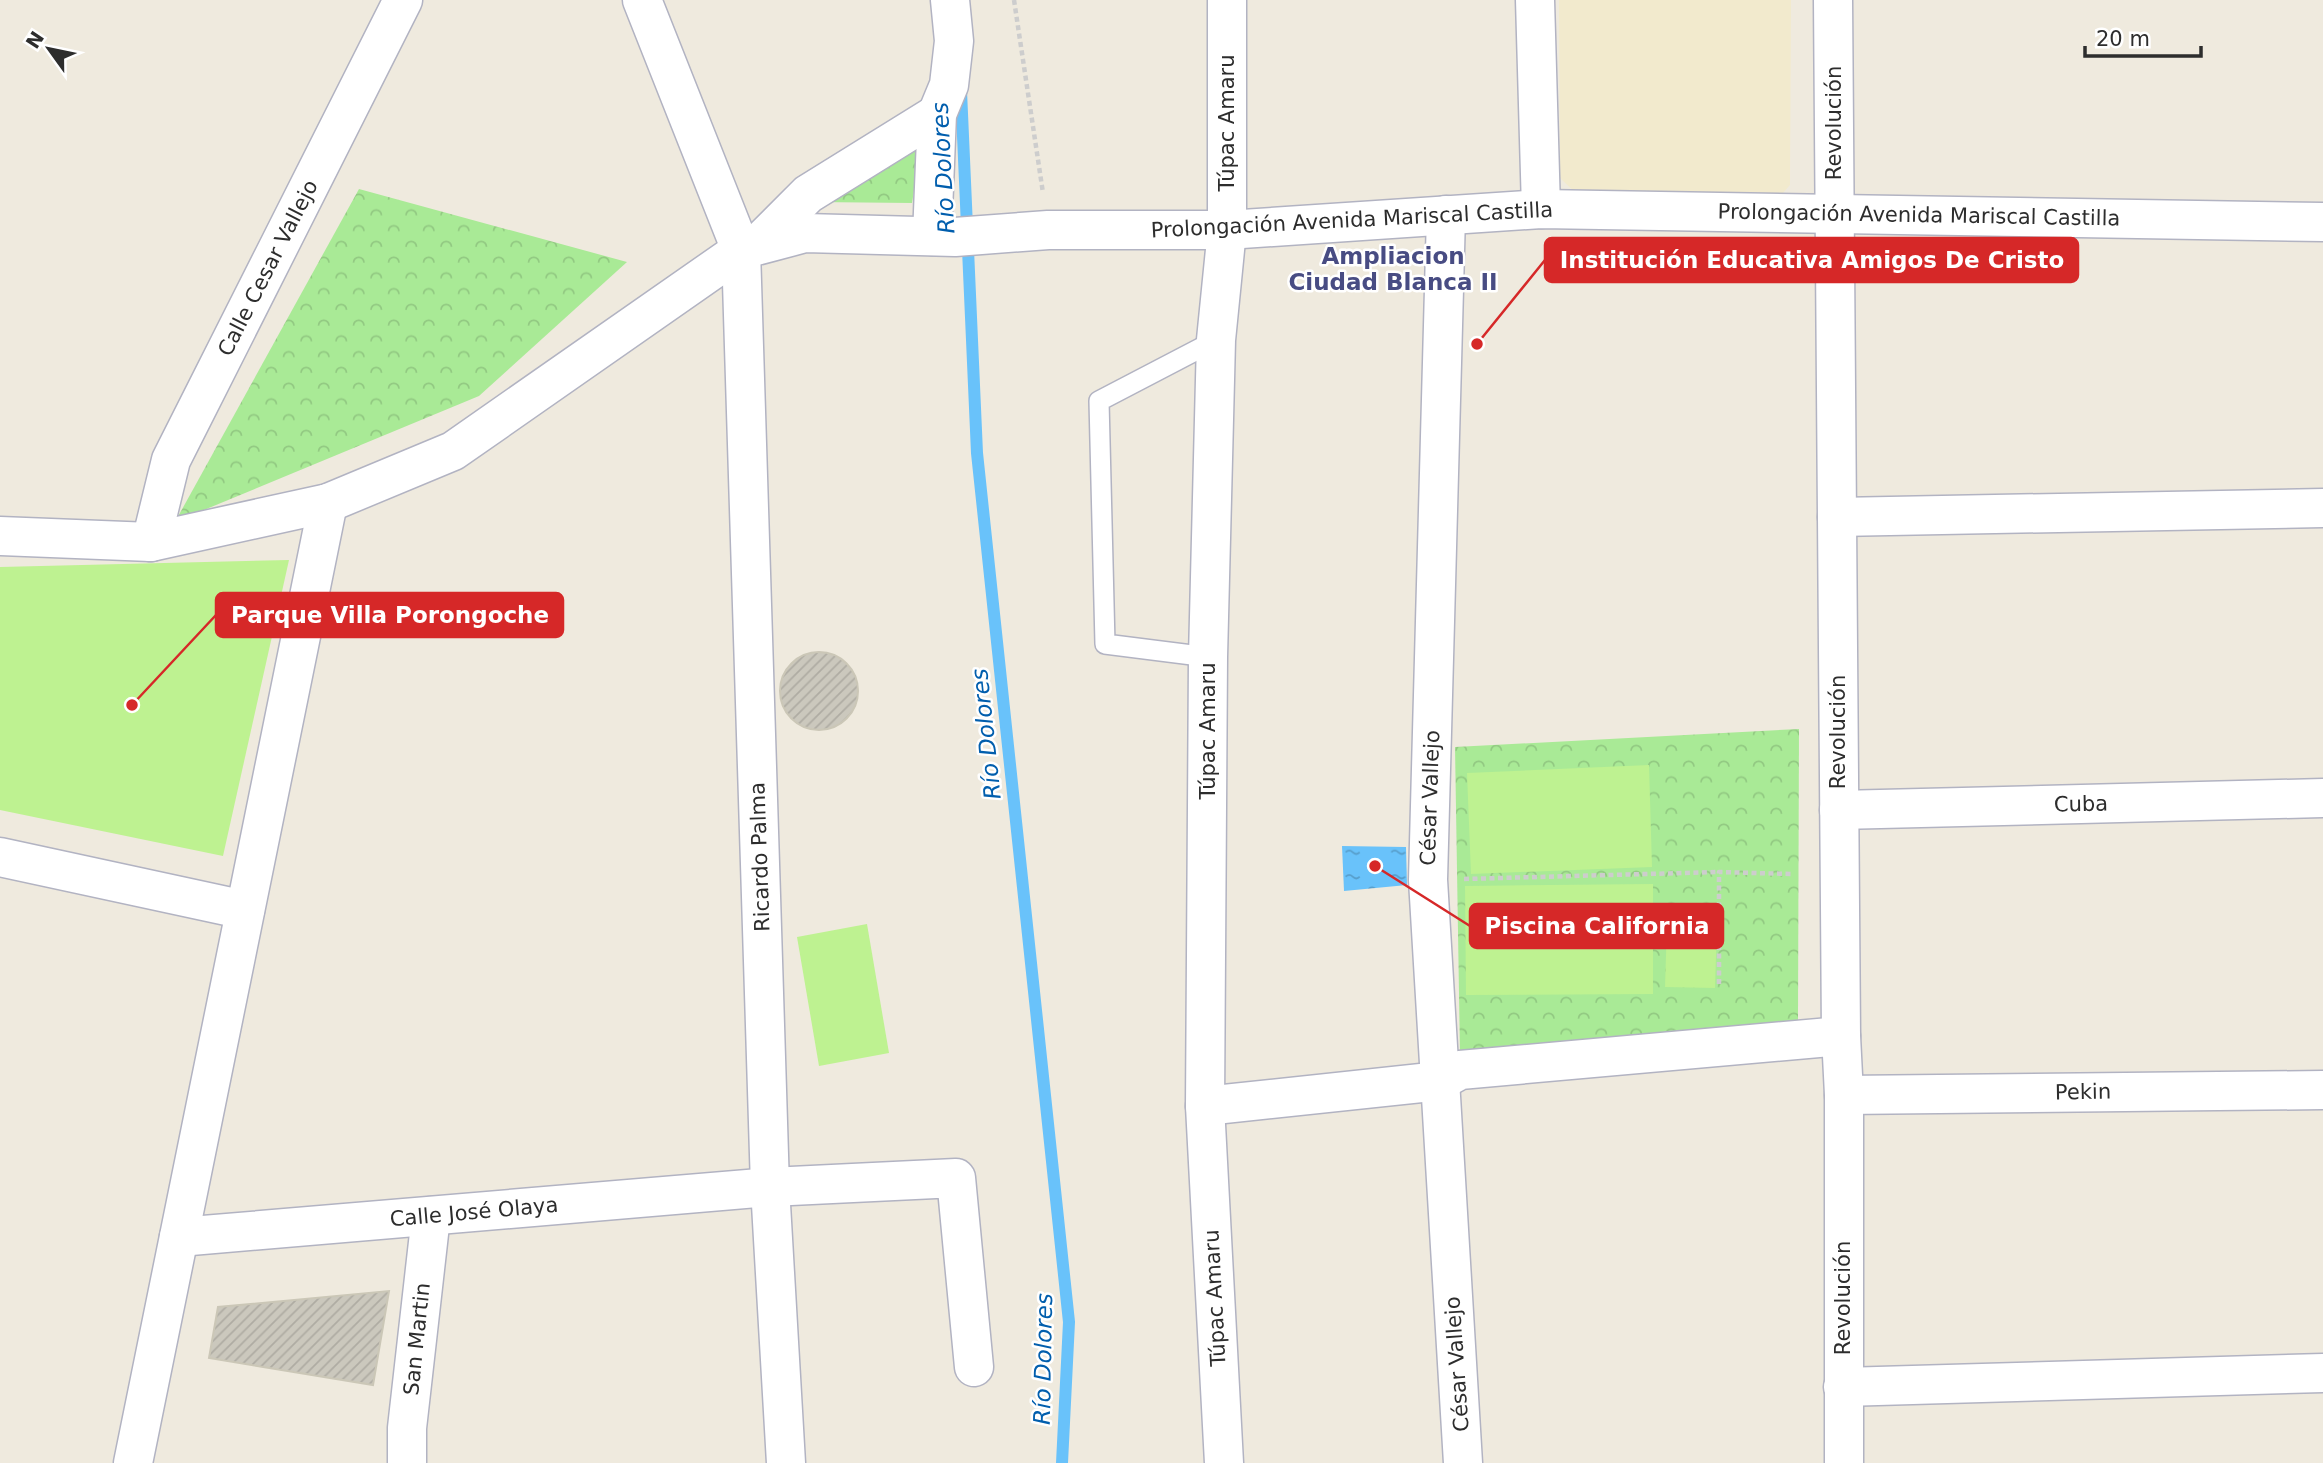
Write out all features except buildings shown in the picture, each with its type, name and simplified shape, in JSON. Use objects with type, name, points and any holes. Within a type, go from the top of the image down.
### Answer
[{"type":"street","name":"Calle Cesar Vallejo","points":[[151,542],[171,460],[403,0]]},
{"type":"street","name":"Ricardo Palma","points":[[642,0],[749,248],[770,1187],[786,1463]]},
{"type":"street","points":[[943,236],[937,114],[949,85],[954,40],[950,0]]},
{"type":"street","name":"Túpac Amaru","points":[[1224,1463],[1205,1106],[1208,657],[1216,340],[1227,230],[1227,0]]},
{"type":"street","points":[[1535,0],[1541,209]]},
{"type":"street","name":"Revolución","points":[[1833,0],[1841,1036],[1844,1095],[1844,1463]]},
{"type":"street","points":[[749,248],[808,194],[937,114]]},
{"type":"street","name":"Prolongación Avenida Mariscal Castilla","points":[[0,536],[151,542],[328,503],[453,451],[749,248],[805,233],[943,236],[1227,230],[1541,209],[2323,222]]},
{"type":"street","name":"César Vallejo","points":[[1446,215],[1427,880],[1463,1463]]},
{"type":"street","points":[[133,1463],[328,503]]},
{"type":"street","points":[[1837,517],[2323,508]]},
{"type":"street","name":"Cuba","points":[[1839,810],[2323,798]]},
{"type":"street","points":[[0,857],[245,910]]},
{"type":"street","points":[[1205,1106],[1440,1081],[1460,1070],[1841,1036]]},
{"type":"street","name":"Pekin","points":[[1844,1095],[2323,1090]]},
{"type":"street","name":"Calle José Olaya","points":[[179,1237],[770,1187],[956,1178],[974,1367]]},
{"type":"street","name":"San Martin","points":[[407,1463],[407,1428],[431,1216]]},
{"type":"street","points":[[1843,1387],[2323,1373]]},
{"type":"lane","points":[[1208,657],[1105,645],[1099,401],[1216,340]]},
{"type":"path","points":[[1014,0],[1041,232]]},
{"type":"path","points":[[1719,872],[1719,984]]},
{"type":"path","points":[[1427,880],[1719,872],[1791,874]]},
{"type":"shaded area","points":[[1559,0],[1791,0],[1790,185],[1782,194],[1577,194],[1560,178]]},
{"type":"green space","points":[[911,140],[921,148],[912,203],[814,202]]},
{"type":"green space","points":[[359,189],[627,262],[479,396],[175,522]]},
{"type":"green space","points":[[289,560],[223,856],[0,810],[0,567]]},
{"type":"green space","points":[[1799,729],[1798,1020],[1460,1054],[1455,747]]},
{"type":"green space","points":[[1649,765],[1652,867],[1471,874],[1467,773]]},
{"type":"green space","points":[[1653,884],[1653,994],[1466,995],[1465,886]]},
{"type":"green space","points":[[1667,923],[1717,925],[1715,988],[1665,987]]},
{"type":"green space","points":[[867,924],[889,1053],[819,1066],[797,937]]},
{"type":"water","points":[[1342,846],[1406,847],[1407,885],[1344,891]]},
{"type":"waterway","name":"Río Dolores","points":[[961,91],[977,453],[1069,1322],[1062,1463]]},
{"type":"place","name":"Institución Educativa Amigos De Cristo","points":[[1477,344]]},
{"type":"place","name":"Parque Villa Porongoche","points":[[132,705]]},
{"type":"place","name":"Piscina California","points":[[1375,866]]},
{"type":"district","name":"Ampliacion Ciudad Blanca II","points":[[1393,269]]}]
